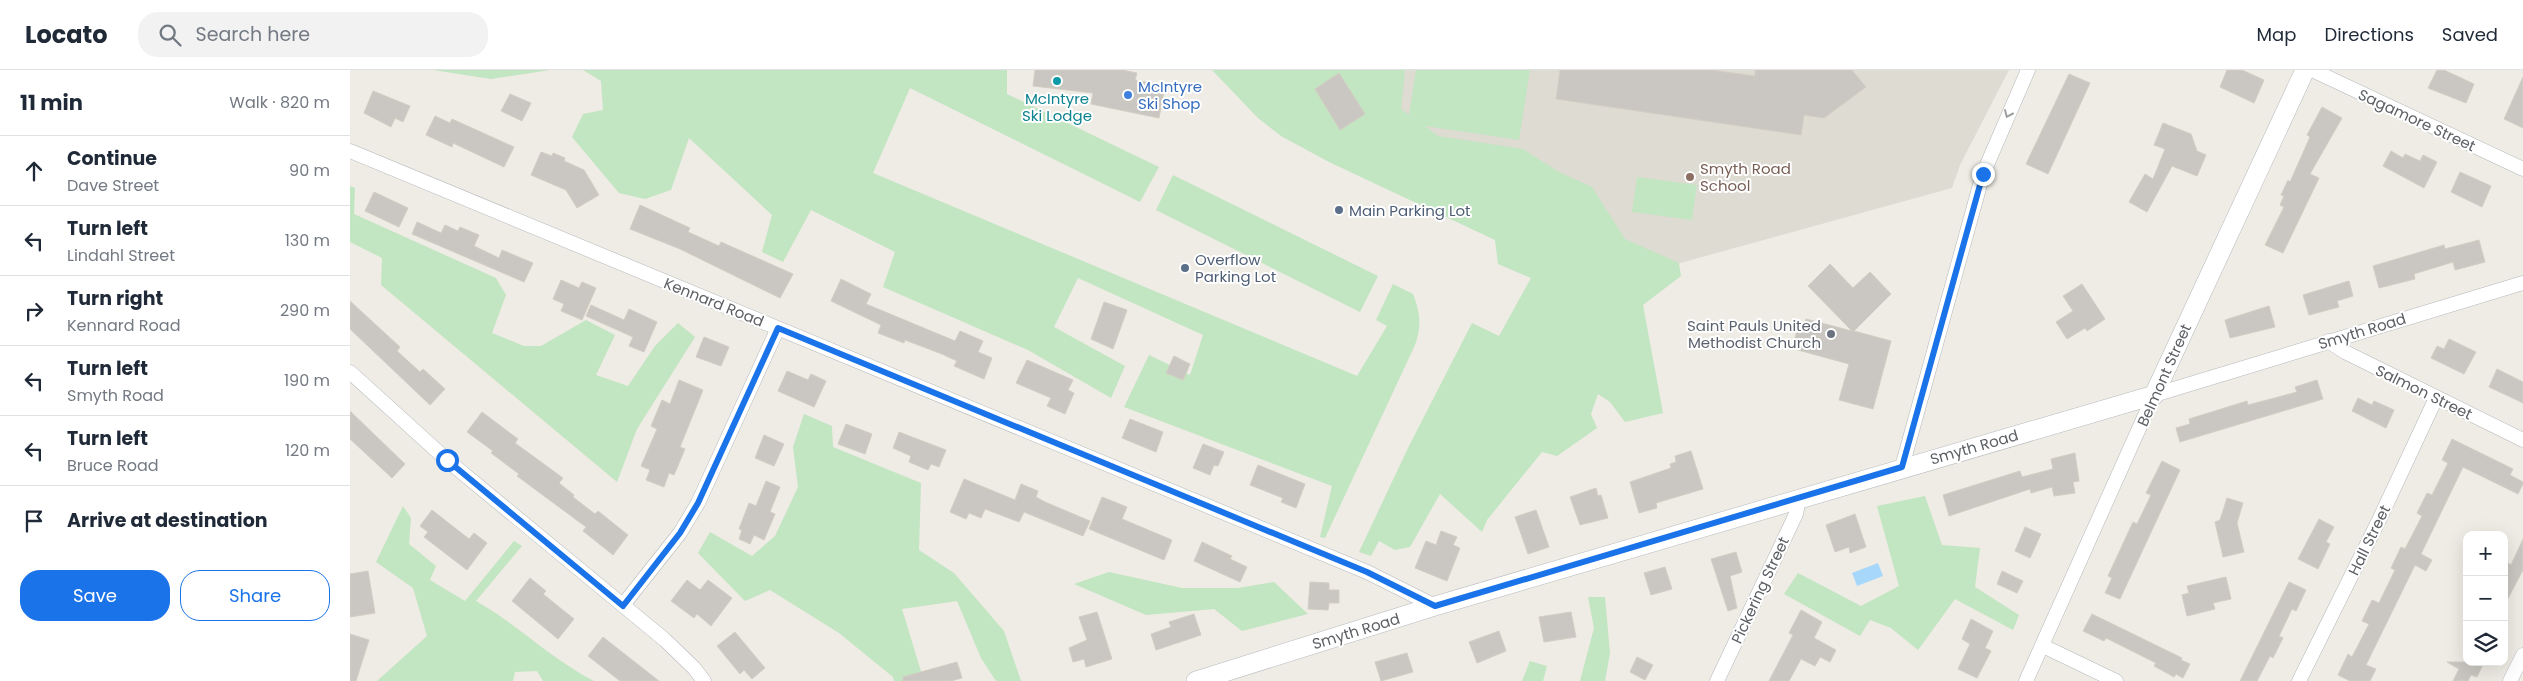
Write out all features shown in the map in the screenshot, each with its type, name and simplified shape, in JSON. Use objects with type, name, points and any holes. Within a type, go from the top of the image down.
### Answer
[{"type":"street","points":[[1902,467],[1983,174],[2028,70]]},
{"type":"street","name":"Belmont Street","points":[[2026,681],[2154,395],[2305,70]]},
{"type":"street","name":"Sagamore Street","points":[[2312,70],[2523,169]]},
{"type":"street","name":"Kennard Road","points":[[350,151],[1367,572],[1435,606]]},
{"type":"street","name":"Smyth Road","points":[[1196,681],[1435,606],[1902,467],[2154,395],[2328,341],[2523,284]]},
{"type":"street","points":[[623,606],[680,533],[698,503],[778,328]]},
{"type":"street","name":"Salmon Street","points":[[2328,341],[2345,352],[2523,440]]},
{"type":"street","points":[[350,372],[447,460],[665,640],[694,668],[704,681]]},
{"type":"street","name":"Hall Street","points":[[2299,681],[2380,518],[2436,398]]},
{"type":"street","name":"Pickering Street","points":[[1717,681],[1796,514],[1799,499]]},
{"type":"street","points":[[2043,646],[2116,681]]},
{"type":"street","points":[[2510,681],[2523,655]]},
{"type":"shaded area","name":"Smyth Road School","points":[[1396,70],[2009,70],[1960,165],[1952,188],[1615,281],[1381,153]]},
{"type":"green space","points":[[433,70],[550,70],[491,79]]},
{"type":"green space","points":[[583,70],[1007,70],[1007,94],[1159,167],[1140,202],[910,88],[873,173],[1357,376],[1387,326],[1376,320],[1393,284],[1413,294],[1419,319],[1419,332],[1415,345],[1325,538],[1320,537],[1332,486],[1124,407],[1149,355],[1190,375],[1203,335],[1078,278],[1054,327],[1125,366],[1111,398],[1028,350],[883,287],[895,252],[811,210],[783,262],[762,252],[772,215],[689,138],[671,190],[645,199],[619,193],[572,137],[583,114],[603,110],[601,81]]},
{"type":"green space","points":[[1212,70],[1405,70],[1401,109],[1409,115],[1416,70],[1530,70],[1519,140],[1425,126],[1438,136],[1523,149],[1559,172],[1592,187],[1625,239],[1679,263],[1681,276],[1643,305],[1663,413],[1625,422],[1610,402],[1598,394],[1591,414],[1597,428],[1557,456],[1542,452],[1487,520],[1482,532],[1440,494],[1410,547],[1395,550],[1379,541],[1371,556],[1359,552],[1408,448],[1472,323],[1499,336],[1531,278],[1498,264],[1495,240],[1329,162],[1281,136],[1258,118]]},
{"type":"green space","points":[[1173,175],[1378,276],[1360,312],[1156,210]]},
{"type":"green space","points":[[1637,177],[1697,185],[1692,220],[1632,212]]},
{"type":"green space","points":[[350,186],[355,188],[354,214],[496,278],[506,295],[492,333],[524,346],[541,346],[586,320],[615,335],[596,375],[628,386],[655,346],[678,323],[695,337],[637,429],[617,482],[381,285],[382,258],[350,242]]},
{"type":"green space","points":[[804,414],[832,426],[833,447],[921,483],[919,550],[954,573],[1004,631],[1021,681],[996,681],[981,658],[957,601],[902,609],[924,681],[894,681],[893,677],[839,633],[770,590],[745,601],[698,553],[710,532],[752,556],[775,536],[798,487],[793,447]]},
{"type":"green space","points":[[1925,496],[1942,545],[1980,548],[1975,587],[2019,615],[2013,630],[1955,599],[1918,650],[1891,628],[1870,620],[1860,636],[1784,594],[1798,573],[1861,606],[1899,586],[1877,506]]},
{"type":"green space","points":[[403,506],[411,518],[409,544],[436,566],[430,580],[465,601],[514,541],[522,546],[476,601],[506,620],[563,662],[594,681],[543,681],[537,671],[515,672],[513,681],[377,681],[427,636],[413,588],[376,562]]},
{"type":"green space","points":[[1109,572],[1182,588],[1238,588],[1274,582],[1308,614],[1242,631],[1214,609],[1146,615],[1074,584]]},
{"type":"green space","points":[[1588,597],[1605,597],[1610,653],[1605,681],[1580,681],[1594,628]]},
{"type":"green space","points":[[1530,661],[1547,666],[1543,681],[1522,681]]},
{"type":"water","points":[[1878,563],[1883,576],[1857,586],[1852,573]]},
{"type":"building","name":"McIntyre Ski Shop","points":[[1035,70],[1122,70],[1137,73],[1135,80],[1165,86],[1159,118],[1091,104],[1093,93],[1033,86]]},
{"type":"building","points":[[1560,70],[1711,70],[1755,76],[1755,70],[1852,70],[1866,87],[1824,118],[1804,115],[1801,135],[1556,99]]},
{"type":"building","points":[[2227,70],[2242,70],[2264,80],[2254,103],[2220,87]]},
{"type":"building","points":[[2437,70],[2444,70],[2474,84],[2466,103],[2428,88]]},
{"type":"building","points":[[1339,73],[1365,114],[1340,130],[1315,89]]},
{"type":"building","points":[[2069,74],[2090,83],[2048,174],[2026,164]]},
{"type":"building","points":[[2523,77],[2523,128],[2504,119]]},
{"type":"building","points":[[373,91],[410,106],[403,122],[395,118],[391,127],[364,113]]},
{"type":"building","points":[[510,94],[531,103],[522,121],[501,111]]},
{"type":"building","points":[[2322,107],[2342,118],[2310,174],[2319,178],[2283,253],[2265,245],[2284,207],[2280,205],[2284,196],[2281,195],[2288,180],[2290,182],[2310,137],[2307,135]]},
{"type":"building","points":[[435,116],[450,123],[452,119],[514,147],[504,167],[453,143],[452,147],[426,135]]},
{"type":"building","points":[[2163,123],[2191,134],[2197,151],[2206,155],[2197,176],[2172,166],[2147,212],[2129,202],[2145,174],[2153,179],[2165,149],[2154,145]]},
{"type":"building","points":[[2391,151],[2403,158],[2405,154],[2420,161],[2423,155],[2437,162],[2424,188],[2383,166]]},
{"type":"building","points":[[541,152],[552,156],[553,153],[565,158],[564,161],[584,170],[599,195],[577,208],[566,190],[531,175]]},
{"type":"building","points":[[2460,172],[2491,186],[2482,207],[2451,192]]},
{"type":"building","points":[[374,192],[408,208],[399,227],[365,211]]},
{"type":"building","points":[[640,205],[690,228],[688,232],[719,246],[721,242],[793,274],[780,298],[680,249],[630,229]]},
{"type":"building","points":[[417,222],[441,233],[445,225],[458,231],[460,227],[479,235],[474,246],[499,258],[502,250],[533,263],[524,282],[412,234]]},
{"type":"building","points":[[2479,240],[2485,262],[2455,270],[2453,262],[2414,274],[2415,279],[2379,288],[2373,266],[2444,245],[2445,249]]},
{"type":"building","name":"Saint Pauls United Methodist Church","points":[[1830,264],[1853,288],[1870,272],[1891,294],[1854,331],[1891,341],[1873,409],[1839,400],[1849,364],[1798,350],[1800,343],[1794,342],[1798,326],[1804,327],[1806,319],[1852,331],[1808,286]]},
{"type":"building","points":[[841,279],[871,294],[866,304],[955,341],[960,331],[983,341],[978,352],[992,358],[984,379],[954,366],[957,361],[942,354],[905,340],[904,343],[878,333],[881,325],[831,301]]},
{"type":"building","points":[[561,280],[579,288],[582,282],[596,288],[582,320],[561,311],[564,304],[553,299]]},
{"type":"building","points":[[2349,281],[2353,296],[2337,301],[2339,307],[2309,315],[2303,295]]},
{"type":"building","points":[[2082,284],[2105,319],[2087,331],[2085,328],[2067,339],[2056,322],[2073,311],[2063,296]]},
{"type":"building","points":[[350,301],[400,347],[397,351],[420,372],[423,369],[445,389],[430,405],[350,329]]},
{"type":"building","points":[[1104,302],[1127,310],[1113,349],[1091,339]]},
{"type":"building","points":[[591,305],[624,320],[629,309],[657,322],[644,352],[629,346],[633,337],[586,316]]},
{"type":"building","points":[[2269,306],[2275,327],[2230,338],[2225,320]]},
{"type":"building","points":[[704,337],[729,347],[721,366],[696,357]]},
{"type":"building","points":[[2449,339],[2476,352],[2464,374],[2431,358],[2437,346],[2444,349]]},
{"type":"building","points":[[1174,356],[1190,364],[1183,380],[1166,373]]},
{"type":"building","points":[[1027,360],[1073,380],[1068,390],[1074,393],[1065,414],[1047,406],[1051,398],[1016,383]]},
{"type":"building","points":[[2497,369],[2523,382],[2523,403],[2489,387]]},
{"type":"building","points":[[787,371],[808,380],[811,374],[826,381],[814,407],[778,391]]},
{"type":"building","points":[[679,380],[703,390],[680,447],[685,449],[674,475],[669,473],[664,487],[646,480],[650,470],[641,466],[657,429],[651,426],[662,400],[670,404]]},
{"type":"building","points":[[2317,380],[2323,399],[2180,442],[2176,428],[2190,424],[2189,419],[2247,401],[2248,405],[2297,392],[2295,387]]},
{"type":"building","points":[[2358,398],[2372,405],[2374,401],[2394,410],[2386,428],[2352,411]]},
{"type":"building","points":[[350,411],[405,464],[392,478],[350,439]]},
{"type":"building","points":[[482,412],[518,439],[515,443],[563,478],[559,483],[574,495],[573,497],[595,514],[598,511],[628,535],[613,555],[583,531],[586,527],[517,476],[519,474],[491,453],[493,451],[467,432]]},
{"type":"building","points":[[1130,419],[1163,432],[1156,452],[1122,438]]},
{"type":"building","points":[[846,424],[872,434],[865,454],[838,444]]},
{"type":"building","points":[[899,432],[946,450],[939,467],[931,464],[928,470],[909,462],[911,456],[893,448]]},
{"type":"building","points":[[764,435],[784,444],[774,466],[755,458]]},
{"type":"building","points":[[2452,439],[2513,469],[2510,475],[2523,482],[2523,484],[2518,494],[2463,467],[2421,554],[2432,560],[2426,571],[2415,565],[2366,665],[2376,669],[2370,681],[2350,681],[2338,675],[2348,654],[2352,657],[2369,624],[2362,621],[2372,600],[2379,603],[2395,570],[2391,568],[2401,547],[2405,549],[2422,516],[2417,513],[2427,493],[2432,495],[2448,463],[2442,460]]},
{"type":"building","points":[[1203,444],[1224,452],[1218,466],[1214,465],[1210,475],[1193,468]]},
{"type":"building","points":[[1691,451],[1703,489],[1656,503],[1657,508],[1639,513],[1630,482],[1671,468],[1670,464],[1676,462],[1675,456]]},
{"type":"building","points":[[2075,453],[2079,481],[2073,482],[2075,493],[2054,496],[2052,487],[2031,493],[2030,489],[1949,516],[1943,495],[2020,471],[2022,477],[2053,469],[2051,459]]},
{"type":"building","points":[[2162,461],[2180,470],[2120,599],[2105,593],[2112,578],[2108,576],[2133,522],[2137,524],[2151,495],[2146,493]]},
{"type":"building","points":[[1258,465],[1305,484],[1296,508],[1281,502],[1283,498],[1250,485]]},
{"type":"building","points":[[964,479],[1015,500],[1021,484],[1038,491],[1036,497],[1045,502],[1090,521],[1083,536],[1024,512],[1019,522],[985,509],[981,518],[969,513],[966,519],[950,512]]},
{"type":"building","points":[[766,481],[780,487],[770,512],[775,514],[764,540],[754,535],[750,544],[739,539],[742,530],[739,529],[749,503],[756,506]]},
{"type":"building","points":[[1596,488],[1598,496],[1601,495],[1608,518],[1580,525],[1570,497]]},
{"type":"building","points":[[1102,497],[1127,507],[1122,519],[1172,540],[1164,560],[1089,529]]},
{"type":"building","points":[[2227,498],[2243,503],[2237,523],[2244,552],[2223,557],[2215,522],[2220,520]]},
{"type":"building","points":[[432,510],[469,539],[474,533],[487,543],[467,570],[424,537],[428,532],[420,526]]},
{"type":"building","points":[[1536,510],[1549,547],[1528,554],[1515,517]]},
{"type":"building","points":[[1855,514],[1866,547],[1850,553],[1849,547],[1835,552],[1826,525]]},
{"type":"building","points":[[2319,519],[2334,527],[2326,542],[2330,544],[2318,569],[2298,559]]},
{"type":"building","points":[[2025,527],[2041,534],[2030,558],[2015,551]]},
{"type":"building","points":[[1441,531],[1457,537],[1453,545],[1460,548],[1447,581],[1415,568],[1426,541],[1436,545]]},
{"type":"building","points":[[2523,539],[2523,570],[2508,598],[2508,563],[2511,565]]},
{"type":"building","points":[[1202,542],[1232,556],[1230,559],[1247,567],[1240,582],[1194,561]]},
{"type":"building","points":[[1736,552],[1742,572],[1730,576],[1737,608],[1728,611],[1711,559]]},
{"type":"building","points":[[1665,567],[1672,589],[1651,595],[1644,573]]},
{"type":"building","points":[[368,571],[375,613],[350,617],[350,574]]},
{"type":"building","points":[[2002,571],[2023,581],[2017,593],[1997,584]]},
{"type":"building","points":[[2226,577],[2231,599],[2213,603],[2215,609],[2187,616],[2182,595],[2189,593],[2187,586]]},
{"type":"building","points":[[530,578],[546,591],[543,594],[574,619],[558,639],[512,601]]},
{"type":"building","points":[[687,580],[700,590],[708,580],[732,598],[711,626],[697,614],[694,618],[671,601]]},
{"type":"building","points":[[1310,582],[1329,583],[1329,590],[1339,590],[1339,603],[1329,603],[1328,610],[1308,609]]},
{"type":"building","points":[[2289,582],[2306,590],[2296,611],[2292,609],[2279,636],[2283,638],[2273,658],[2270,656],[2257,681],[2240,681]]},
{"type":"building","points":[[1801,610],[1822,622],[1814,638],[1836,650],[1830,662],[1820,657],[1815,666],[1801,659],[1789,681],[1769,681],[1793,635],[1789,633]]},
{"type":"building","points":[[1097,612],[1112,659],[1086,667],[1084,659],[1073,662],[1069,648],[1087,640],[1079,617]]},
{"type":"building","points":[[1571,612],[1576,637],[1544,642],[1539,617]]},
{"type":"building","points":[[1194,614],[1201,635],[1156,650],[1151,634],[1171,627],[1169,622]]},
{"type":"building","points":[[2092,614],[2182,658],[2181,660],[2190,664],[2183,678],[2176,674],[2174,677],[2154,666],[2156,663],[2106,638],[2104,641],[2083,631]]},
{"type":"building","points":[[1971,619],[1993,631],[1985,648],[1991,651],[1977,678],[1958,669],[1970,644],[1962,639]]},
{"type":"building","points":[[1499,631],[1506,651],[1477,663],[1469,642]]},
{"type":"building","points":[[735,632],[765,668],[752,679],[744,670],[740,674],[717,646]]},
{"type":"building","points":[[350,634],[369,640],[356,681],[350,681]]},
{"type":"building","points":[[603,637],[659,681],[620,681],[588,656]]},
{"type":"building","points":[[1407,653],[1413,672],[1381,681],[1375,662]]},
{"type":"building","points":[[1637,657],[1653,665],[1645,680],[1630,672]]},
{"type":"building","points":[[957,662],[962,678],[951,681],[903,681],[903,677]]},
{"type":"building","points":[[2447,662],[2463,662],[2463,666],[2482,666],[2477,677],[2471,675],[2468,681],[2453,681],[2459,669]]},
{"type":"place","name":"McIntyre Ski Lodge","points":[[1057,81]]},
{"type":"place","name":"McIntyre Ski Shop","points":[[1128,95]]},
{"type":"place","name":"Smyth Road School","points":[[1690,177]]},
{"type":"place","name":"Main Parking Lot","points":[[1339,210]]},
{"type":"place","name":"Overflow Parking Lot","points":[[1185,268]]},
{"type":"place","name":"Saint Pauls United Methodist Church","points":[[1831,334]]},
{"type":"route","points":[[447,460],[623,606],[661,560],[698,503],[778,328],[1091,460],[1367,572],[1435,606],[1902,467],[1983,174]]}]
